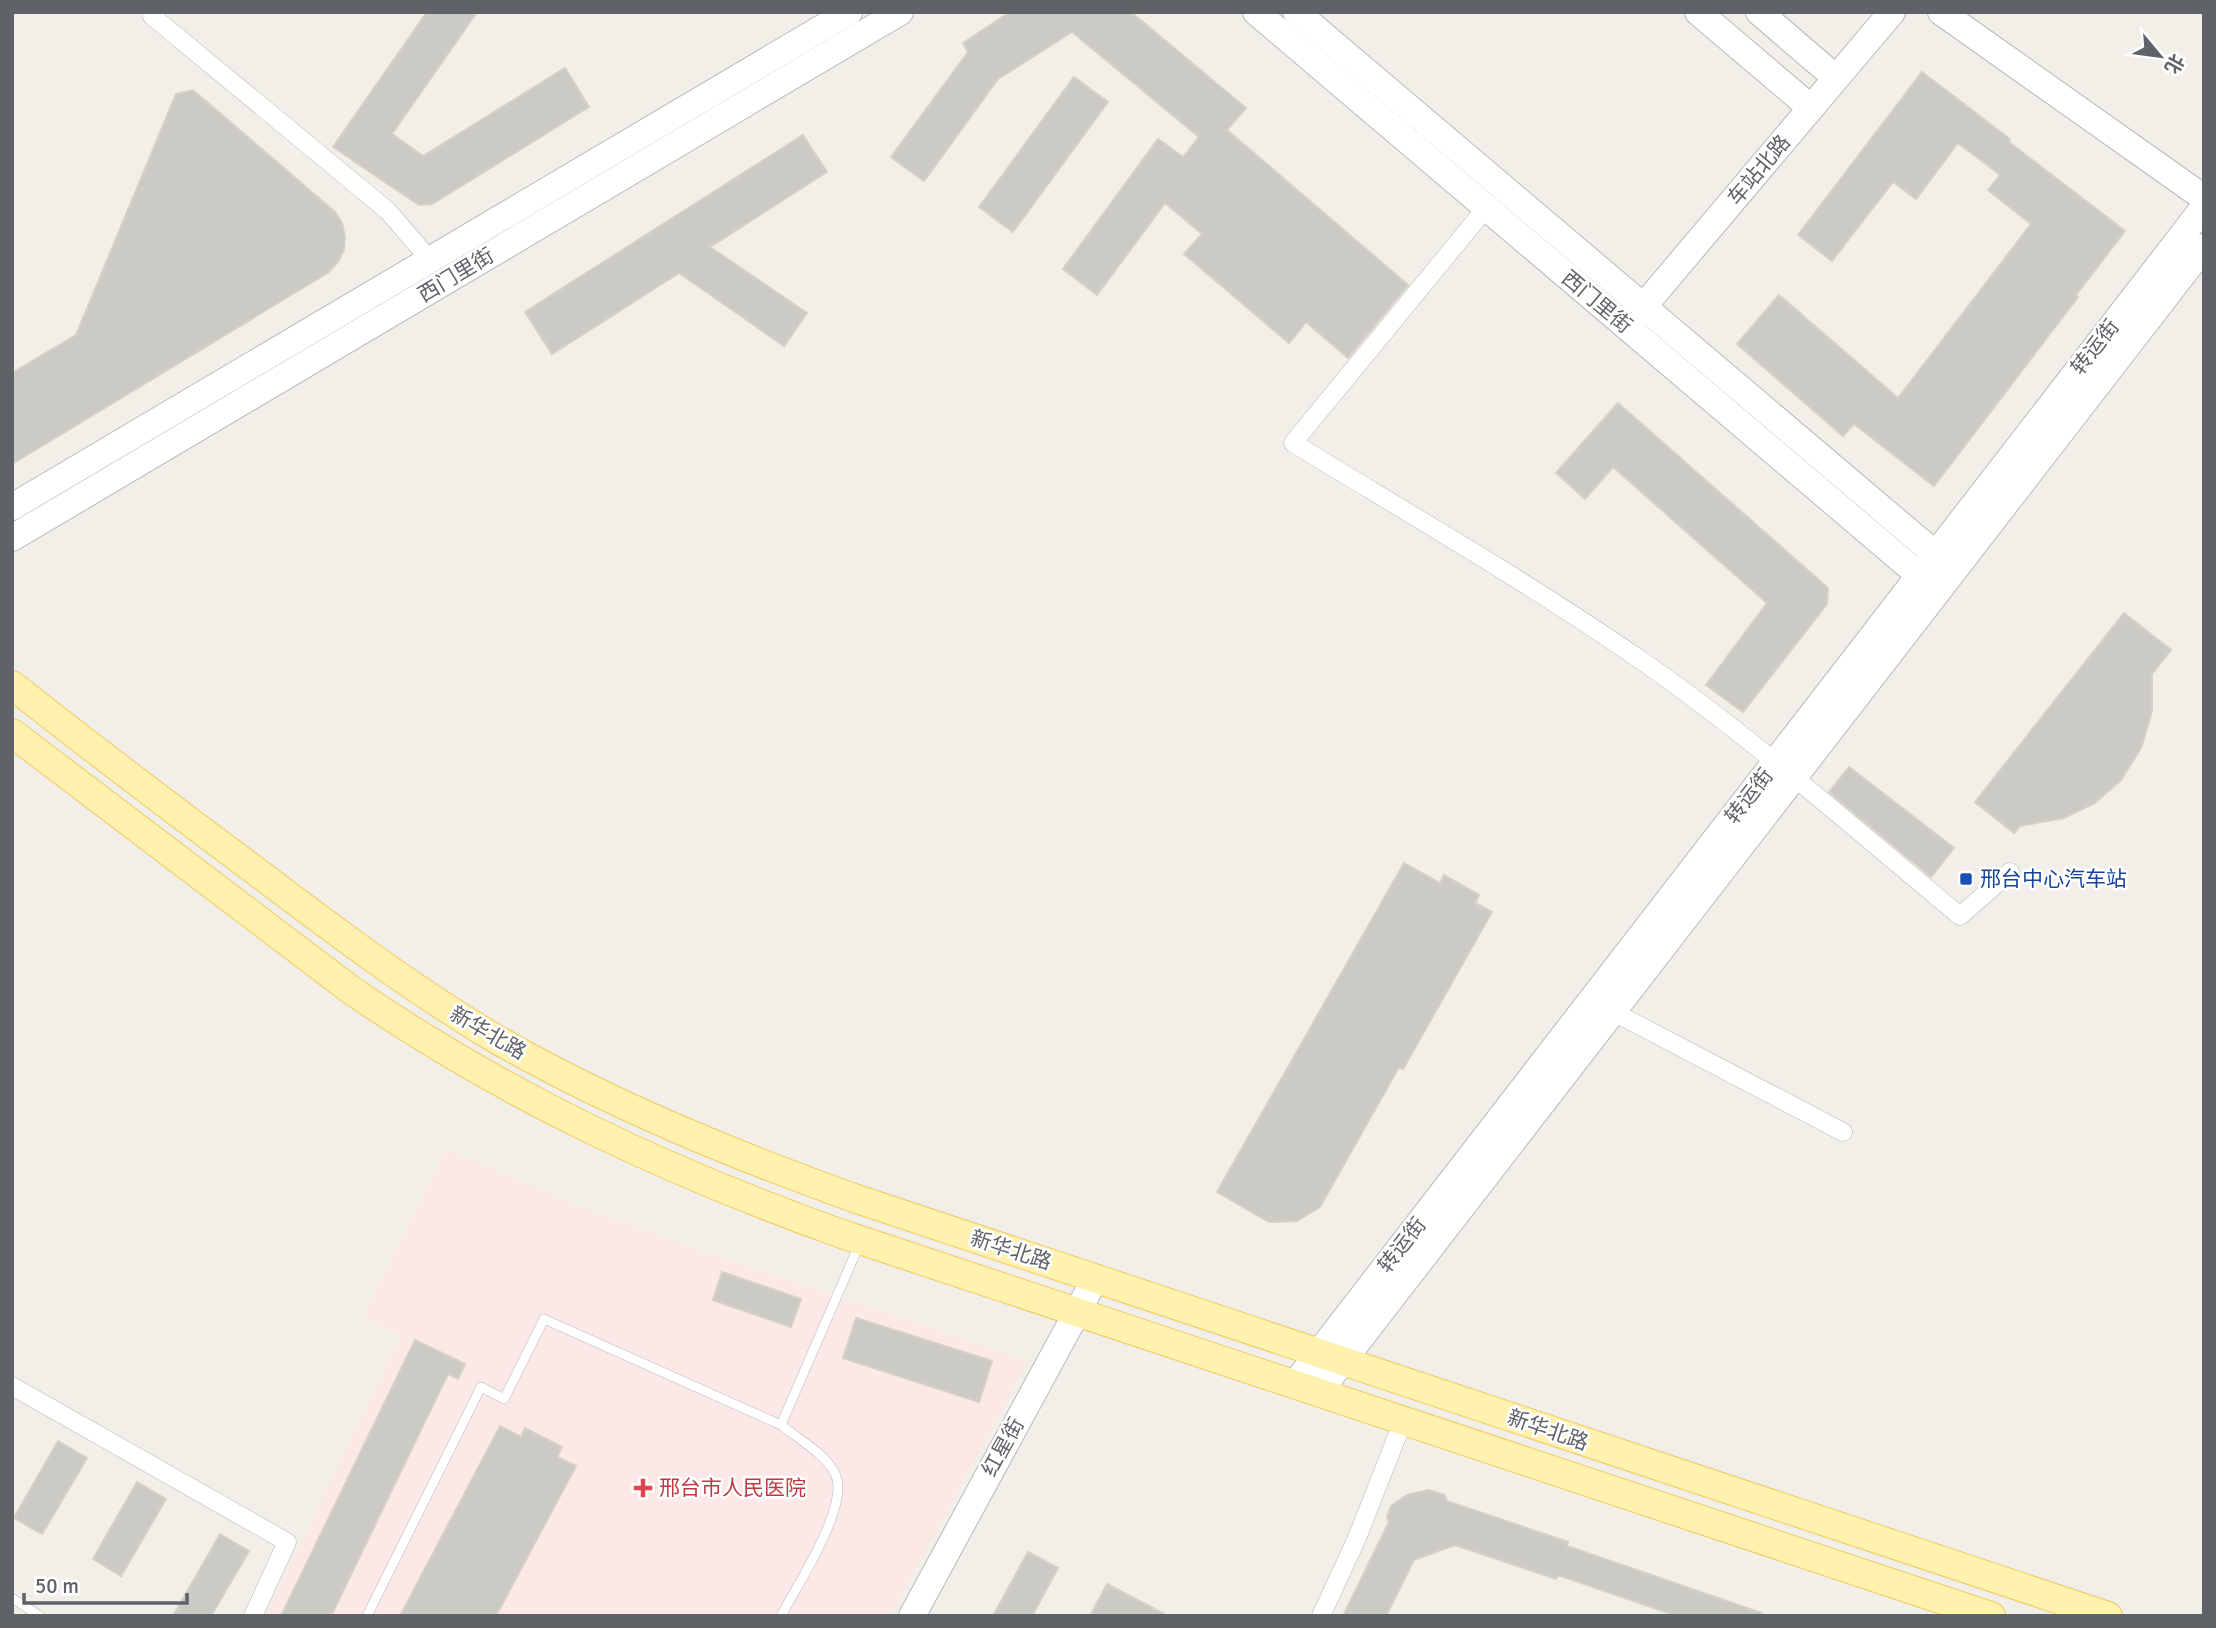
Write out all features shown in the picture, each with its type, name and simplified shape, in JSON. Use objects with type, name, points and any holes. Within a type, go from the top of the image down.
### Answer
[{"type":"main road","name":"新华北路","points":[[12,685],[373,960],[431,999],[528,1057],[600,1094],[790,1175],[2108,1616]]},
{"type":"main road","name":"新华北路","points":[[12,733],[351,990],[400,1024],[545,1109],[629,1148],[754,1202],[861,1240],[1992,1616]]},
{"type":"street","points":[[12,507],[849,12]]},
{"type":"street","name":"西门里街","points":[[12,538],[900,12]]},
{"type":"street","name":"西门里街","points":[[1256,12],[1626,327],[1937,573]]},
{"type":"street","points":[[1296,12],[1644,307],[1937,573]]},
{"type":"street","points":[[1698,12],[1811,108]]},
{"type":"street","points":[[1759,12],[1836,78]]},
{"type":"street","name":"车站北路","points":[[1626,327],[1892,12]]},
{"type":"street","points":[[1941,12],[2204,198]]},
{"type":"street","points":[[152,16],[388,211],[430,260]]},
{"type":"street","name":"转运街","points":[[1937,573],[2204,207]]},
{"type":"street","points":[[1486,208],[1293,443],[1569,612],[1647,665],[1784,770],[1960,916],[2010,872]]},
{"type":"street","name":"转运街","points":[[1306,1389],[1937,573],[2204,247]]},
{"type":"street","points":[[1602,1006],[1843,1132]]},
{"type":"street","name":"红星街","points":[[912,1616],[1095,1279]]},
{"type":"street","points":[[12,1386],[287,1542],[253,1616]]},
{"type":"street","points":[[1321,1616],[1357,1538],[1403,1421]]},
{"type":"lane","points":[[781,1424],[861,1240]]},
{"type":"lane","points":[[367,1616],[481,1387],[503,1399],[544,1319],[781,1424],[828,1463],[836,1475],[839,1489],[830,1524],[780,1616]]},
{"type":"lane","points":[[12,1598],[40,1616]]},
{"type":"shaded area","name":"邢台市人民医院","points":[[446,1149],[584,1208],[718,1257],[1028,1361],[890,1616],[266,1616],[401,1336],[363,1316]]},
{"type":"building","points":[[427,12],[477,12],[392,134],[423,156],[565,68],[589,107],[432,204],[419,205],[333,147]]},
{"type":"building","points":[[1010,12],[1131,12],[1246,108],[1227,130],[1408,285],[1348,358],[1306,322],[1289,343],[1184,254],[1202,234],[1165,203],[1097,295],[1063,269],[1158,139],[1183,157],[1199,137],[1072,32],[998,79],[924,181],[891,157],[968,52],[963,43]]},
{"type":"building","points":[[1922,72],[2125,231],[1934,486],[1854,424],[1843,436],[1737,344],[1779,295],[1898,398],[2031,224],[1988,190],[2000,175],[1958,143],[1916,199],[1893,182],[1832,261],[1798,235]]},
{"type":"building","points":[[1074,77],[1108,102],[1013,232],[979,207]]},
{"type":"building","points":[[193,90],[335,212],[342,223],[344,250],[329,272],[12,464],[12,373],[76,335],[176,94]]},
{"type":"building","points":[[803,135],[827,172],[710,247],[807,313],[784,346],[679,273],[552,354],[525,312]]},
{"type":"building","points":[[1618,403],[1828,588],[1827,604],[1743,712],[1706,685],[1767,603],[1613,467],[1585,499],[1556,473]]},
{"type":"building","points":[[2124,613],[2171,650],[2152,674],[2152,711],[2141,748],[2121,780],[2095,803],[2064,818],[2020,826],[2014,833],[1975,802]]},
{"type":"building","points":[[1849,767],[1954,848],[1931,877],[1829,792]]},
{"type":"building","points":[[1404,863],[1440,883],[1444,875],[1479,895],[1475,903],[1492,912],[1403,1069],[1399,1067],[1320,1207],[1297,1221],[1269,1222],[1217,1192]]},
{"type":"building","points":[[722,1272],[801,1299],[791,1327],[713,1300]]},
{"type":"building","points":[[856,1318],[992,1361],[979,1402],[843,1358]]},
{"type":"building","points":[[415,1340],[465,1364],[458,1379],[448,1374],[331,1616],[281,1616]]},
{"type":"building","points":[[500,1426],[521,1437],[525,1428],[562,1447],[557,1457],[576,1466],[496,1616],[400,1616]]},
{"type":"building","points":[[58,1441],[87,1458],[42,1534],[14,1518]]},
{"type":"building","points":[[137,1482],[166,1499],[121,1576],[93,1559]]},
{"type":"building","points":[[1429,1490],[1445,1495],[1447,1501],[1568,1542],[1567,1546],[1762,1613],[1761,1616],[1677,1616],[1558,1575],[1556,1579],[1455,1545],[1414,1560],[1386,1616],[1343,1616],[1389,1522],[1387,1517],[1391,1506],[1407,1495]]},
{"type":"building","points":[[220,1534],[249,1551],[211,1616],[173,1616]]},
{"type":"building","points":[[1028,1552],[1058,1568],[1032,1616],[993,1616]]},
{"type":"building","points":[[1107,1584],[1168,1616],[1090,1616]]},
{"type":"place","name":"邢台中心汽车站","points":[[1966,879]]},
{"type":"place","name":"邢台市人民医院","points":[[643,1488]]}]
